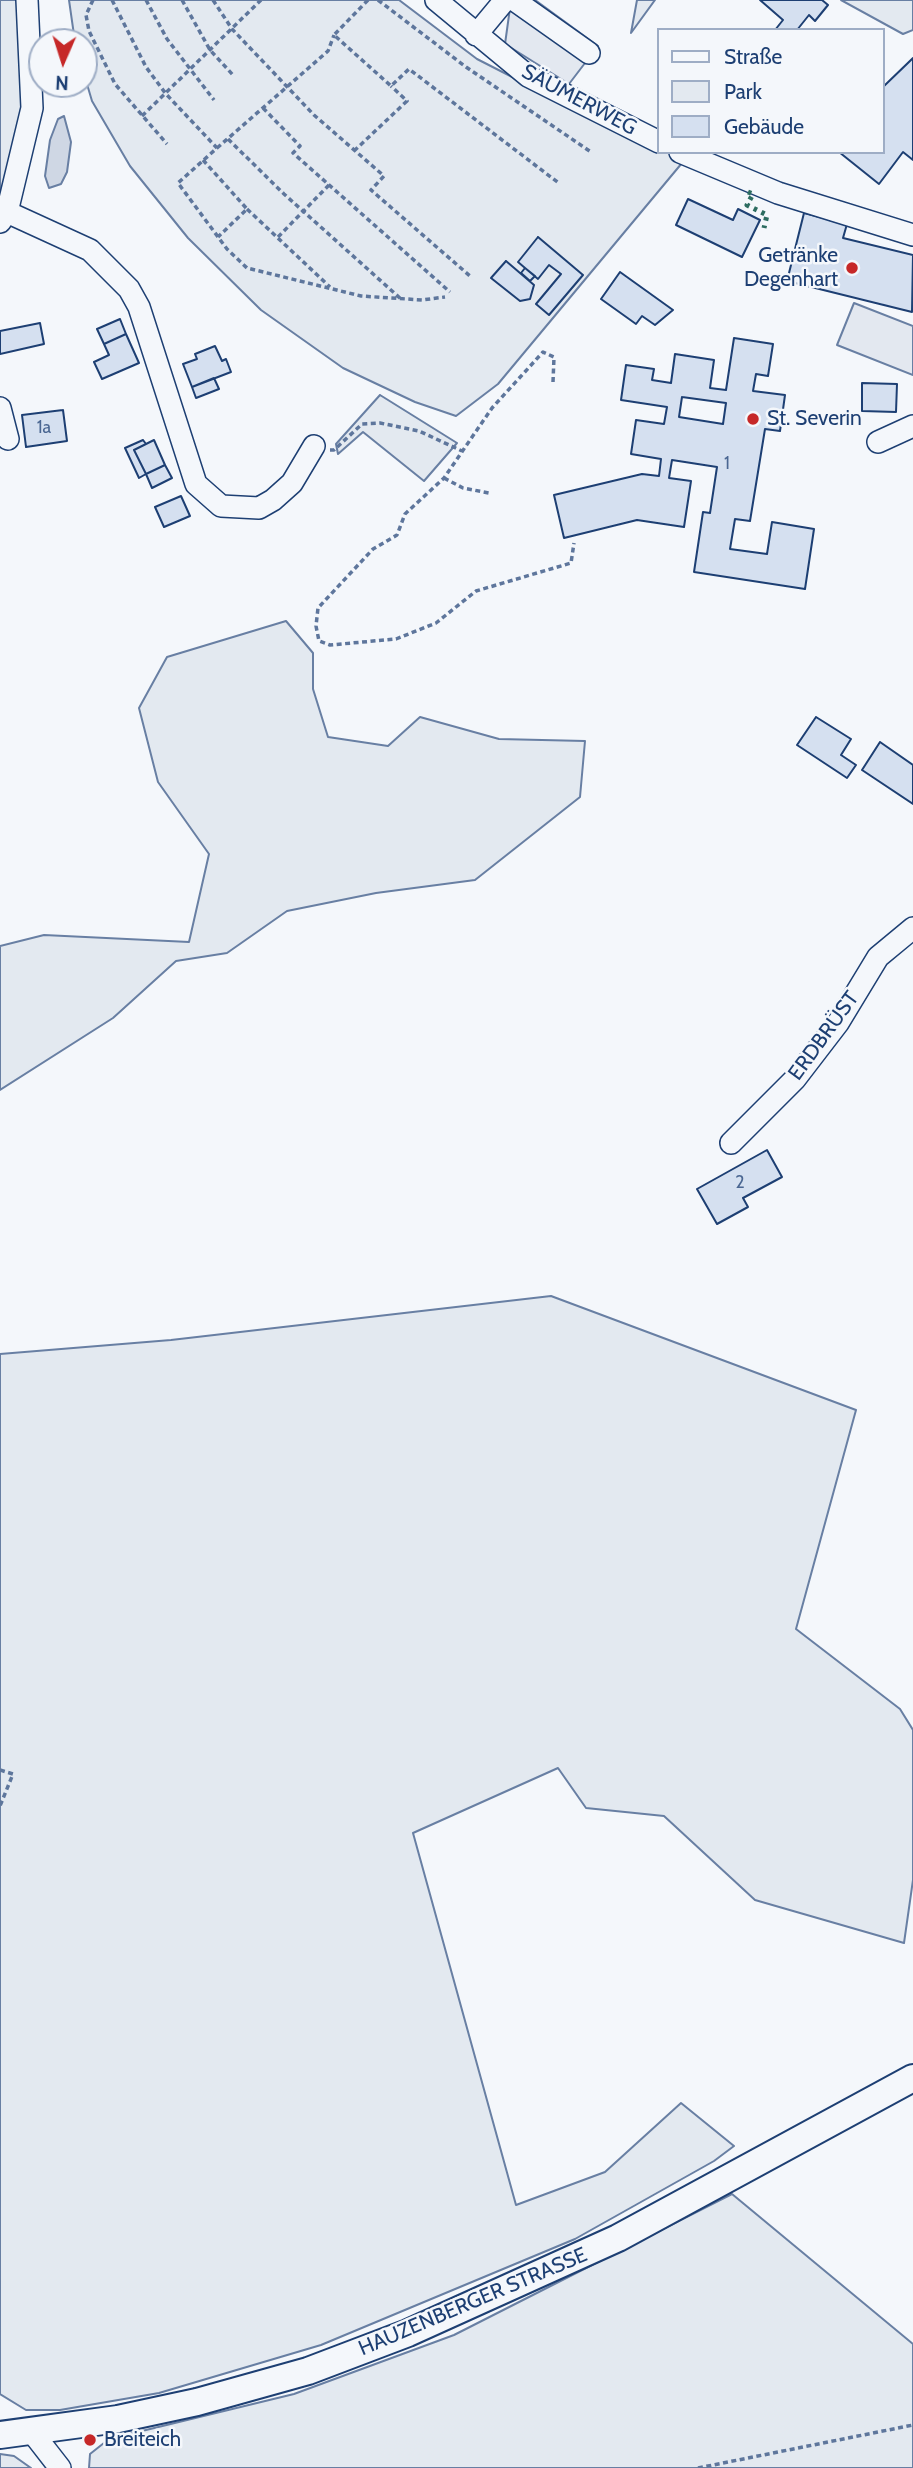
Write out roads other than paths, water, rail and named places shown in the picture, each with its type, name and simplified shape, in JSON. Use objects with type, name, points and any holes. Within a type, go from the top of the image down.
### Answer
[{"type":"main road","name":"HAUZENBERGER STRASSE","points":[[0,2435],[32,2432],[197,2402],[308,2371],[408,2333],[618,2238],[913,2078]]},
{"type":"street","points":[[27,0],[32,108],[3,217],[90,250],[129,289],[139,307],[196,484],[214,501],[221,506],[237,509],[259,508],[292,483],[314,446]]},
{"type":"street","name":"SÄUMERWEG","points":[[436,0],[528,76],[657,141]]},
{"type":"street","points":[[476,35],[505,0]]},
{"type":"street","points":[[514,0],[589,53]]},
{"type":"street","points":[[685,154],[778,193],[913,235]]},
{"type":"street","points":[[0,408],[8,439]]},
{"type":"street","points":[[878,442],[913,426]]},
{"type":"street","name":"ERDBRÜST","points":[[731,1143],[795,1079],[838,1023],[878,957],[913,928]]},
{"type":"street","points":[[32,2432],[60,2468]]},
{"type":"place","name":"Getränke Degenhart","points":[[852,268]]},
{"type":"place","name":"St. Severin","points":[[753,419]]},
{"type":"place","name":"Breiteich","points":[[90,2440]]}]
